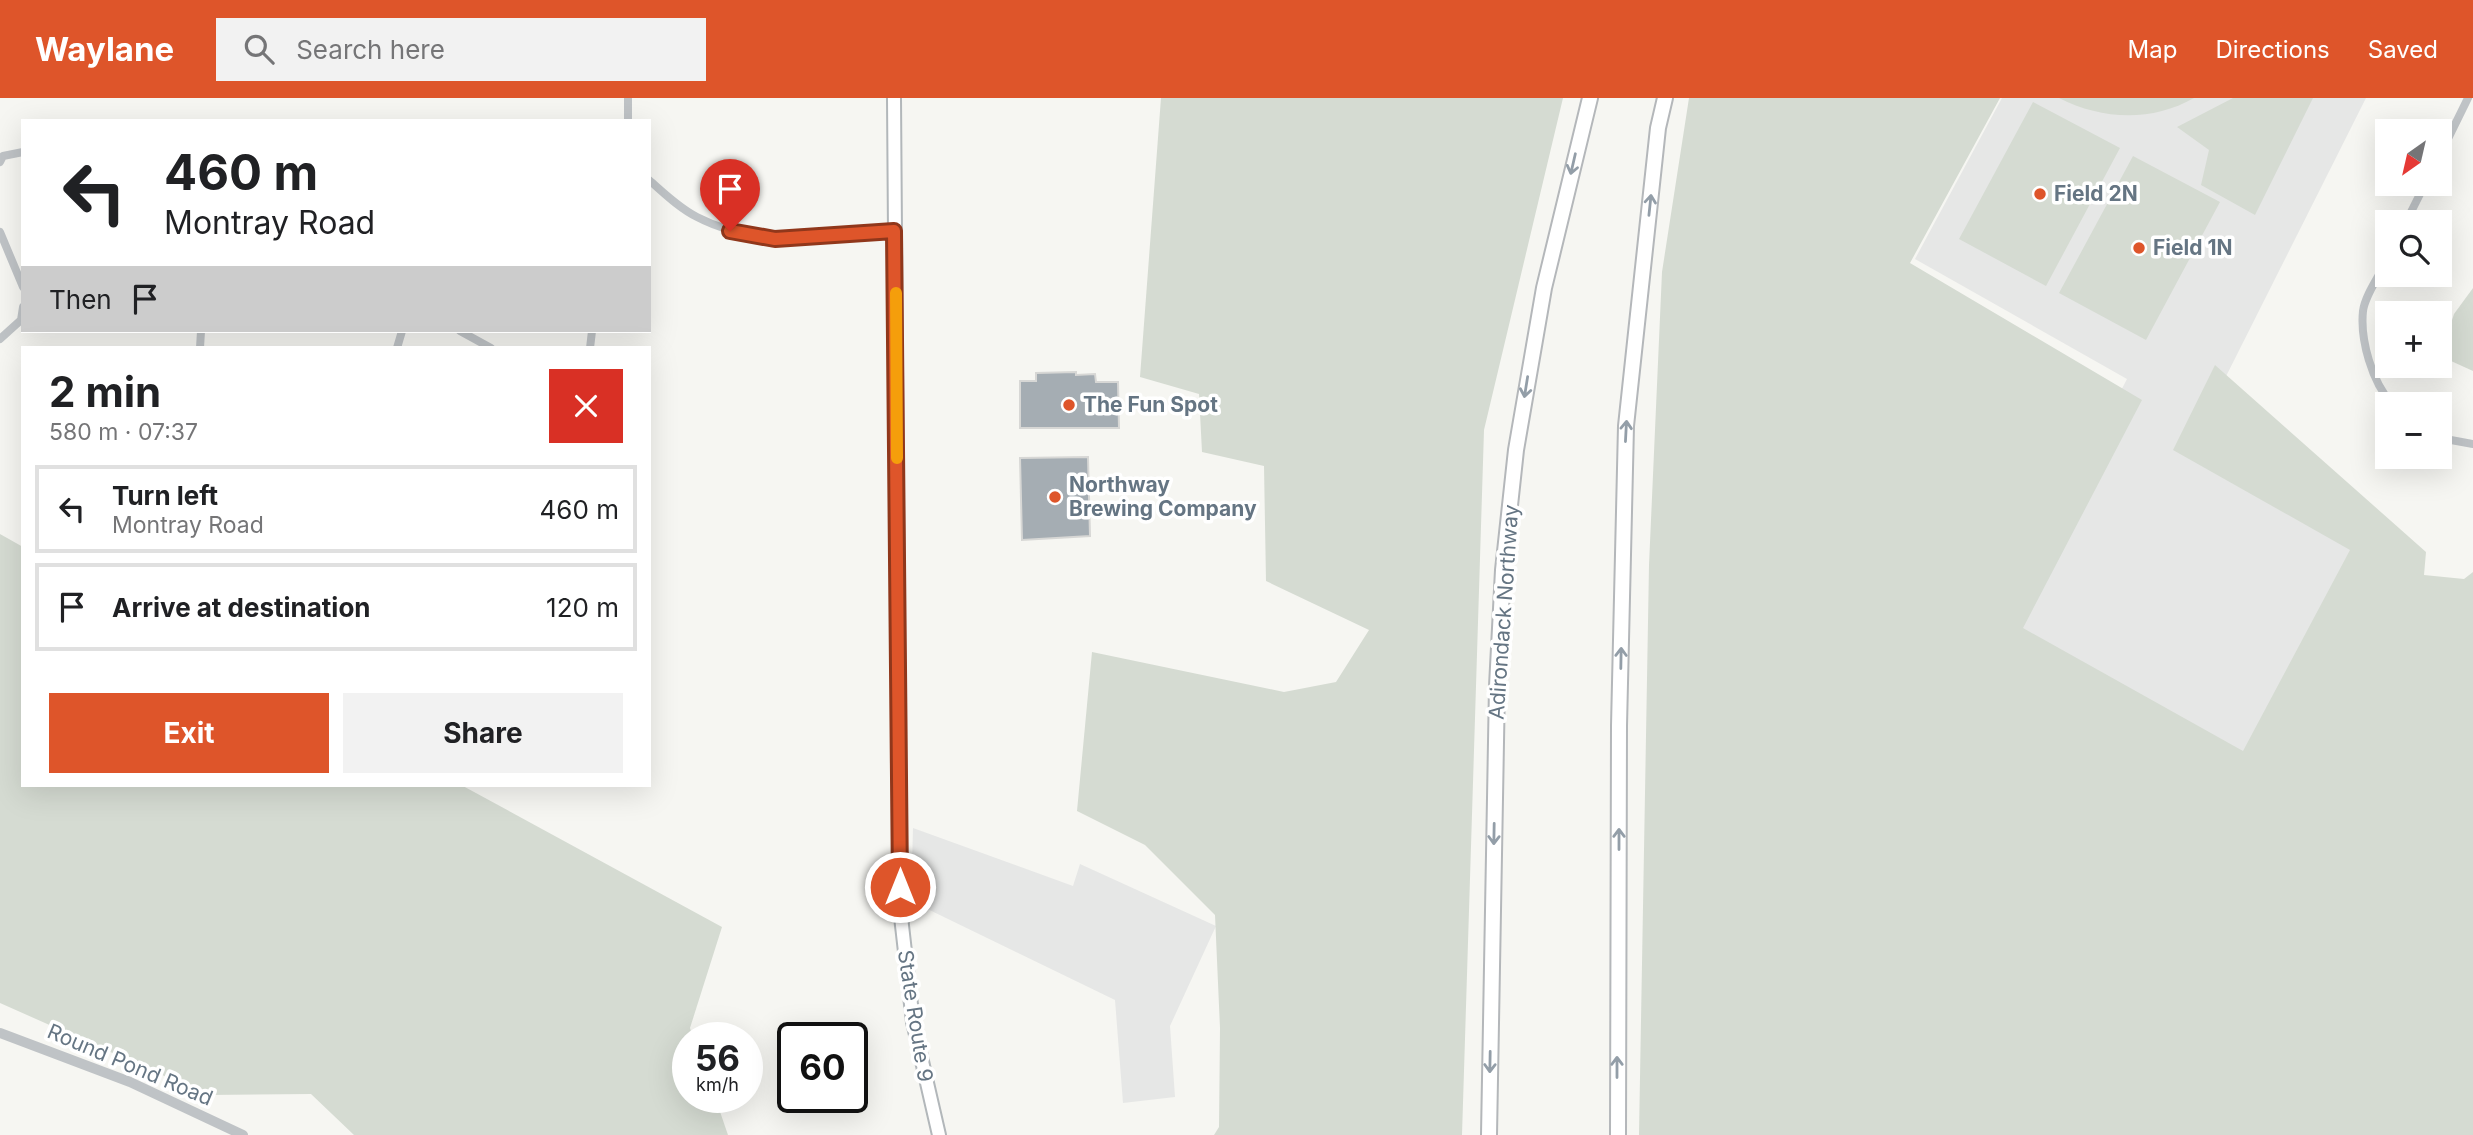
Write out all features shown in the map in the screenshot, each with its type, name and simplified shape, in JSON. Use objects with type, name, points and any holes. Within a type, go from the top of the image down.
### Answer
[{"type":"highway","name":"Adirondack Northway","points":[[1489,1135],[1497,686],[1503,570],[1516,450],[1541,300],[1590,98]]},
{"type":"highway","points":[[1618,1135],[1619,740],[1626,426],[1658,128],[1665,98]]},
{"type":"main road","name":"State Route 9","points":[[894,98],[900,908],[913,1022],[939,1135]]},
{"type":"street","points":[[628,98],[628,119]]},
{"type":"street","points":[[2452,131],[2468,98]]},
{"type":"street","points":[[0,162],[3,156],[21,152]]},
{"type":"street","points":[[651,182],[695,216],[730,231],[775,239],[894,231]]},
{"type":"street","points":[[0,232],[21,282]]},
{"type":"street","points":[[2375,284],[2363,309],[2364,342],[2381,392]]},
{"type":"street","points":[[0,339],[21,320]]},
{"type":"street","points":[[464,333],[487,346]]},
{"type":"street","points":[[2452,440],[2473,444]]},
{"type":"street","name":"Round Pond Road","points":[[0,1033],[130,1082],[243,1135]]},
{"type":"shaded area","points":[[1161,98],[1563,98],[1484,430],[1462,1135],[1214,1135],[1219,1127],[1220,1028],[1215,915],[1145,845],[1077,811],[1092,652],[1284,692],[1336,682],[1369,630],[1266,581],[1264,466],[1202,452],[1199,394],[1140,377]]},
{"type":"shaded area","points":[[1689,98],[2000,98],[1910,263],[2142,400],[2023,628],[2243,751],[2350,550],[2173,450],[2215,365],[2426,552],[2424,575],[2464,579],[2473,572],[2473,1135],[1639,1135],[1649,565],[1662,272]]},
{"type":"shaded area","points":[[2002,98],[2366,98],[2195,438],[2378,539],[2260,781],[1997,631],[2127,379],[1915,259]]},
{"type":"shaded area","points":[[2059,98],[2194,98],[2161,111],[2127,115],[2092,111]]},
{"type":"shaded area","points":[[2233,98],[2313,98],[2255,215],[2201,185],[2209,150],[2177,127]]},
{"type":"shaded area","name":"Field 2N","points":[[2033,102],[2120,148],[2046,286],[1959,239]]},
{"type":"shaded area","name":"Field 1N","points":[[2133,156],[2220,202],[2146,340],[2059,293]]},
{"type":"shaded area","points":[[2473,288],[2473,371],[2452,361],[2454,314]]},
{"type":"shaded area","points":[[0,534],[21,546],[21,787],[465,787],[722,927],[692,1022],[672,1022],[672,1113],[720,1113],[728,1135],[354,1135],[311,1094],[207,1095],[0,1003]]},
{"type":"shaded area","points":[[913,828],[1073,886],[1080,864],[1216,926],[1170,1026],[1175,1097],[1123,1103],[1115,1000],[911,901]]},
{"type":"building","name":"The Fun Spot","points":[[1076,372],[1076,375],[1095,374],[1096,382],[1118,382],[1119,428],[1020,428],[1020,381],[1036,381],[1036,373]]},
{"type":"building","name":"Northway Brewing Company","points":[[1088,457],[1090,536],[1022,540],[1020,458]]},
{"type":"slow traffic","points":[[896,293],[897,458]]},
{"type":"place","name":"Field 2N","points":[[2040,194]]},
{"type":"place","name":"Field 1N","points":[[2139,248]]},
{"type":"place","name":"The Fun Spot","points":[[1069,405]]},
{"type":"place","name":"Northway Brewing Company","points":[[1055,497]]},
{"type":"route","points":[[730,231],[775,239],[894,231],[897,316],[900,887]]}]
